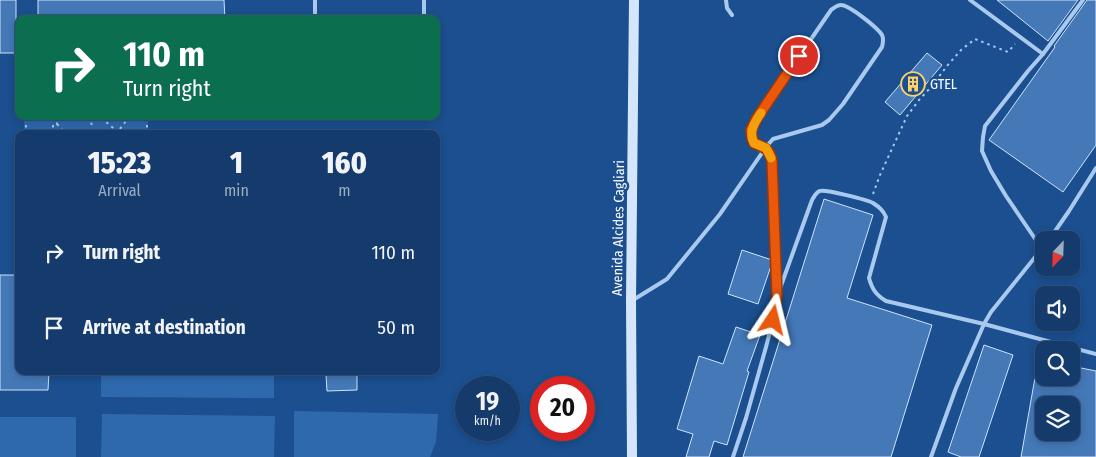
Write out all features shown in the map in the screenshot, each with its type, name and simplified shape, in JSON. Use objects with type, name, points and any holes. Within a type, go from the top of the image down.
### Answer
[{"type":"main road","name":"Avenida Alcides Cagliari","points":[[632,457],[631,301],[634,0]]},
{"type":"lane","points":[[315,0],[315,15]]},
{"type":"lane","points":[[424,0],[424,15]]},
{"type":"lane","points":[[726,0],[727,8],[732,15]]},
{"type":"lane","points":[[970,0],[1043,54]]},
{"type":"lane","points":[[1035,237],[991,171],[982,151],[985,126],[1043,54],[1083,0]]},
{"type":"lane","points":[[631,301],[667,280],[720,214],[766,148],[773,139],[826,123],[843,104],[882,47],[883,40],[882,34],[866,19],[843,5],[838,5],[831,10],[757,118],[751,130],[754,143],[766,148],[772,161],[777,296]]},
{"type":"lane","points":[[1056,231],[1096,168]]},
{"type":"lane","points":[[734,457],[766,347],[777,296],[804,221],[816,194],[820,191],[828,191],[871,202],[883,210],[886,217],[869,278],[878,296],[886,301],[984,324],[1096,354]]},
{"type":"lane","points":[[931,457],[956,388],[984,324],[991,312],[1035,258]]},
{"type":"path","points":[[871,202],[880,175],[907,116],[961,50],[975,39],[1008,52],[1020,38]]},
{"type":"path","points":[[57,120],[57,124],[62,130]]},
{"type":"path","points":[[103,120],[117,130]]},
{"type":"path","points":[[119,130],[127,120]]},
{"type":"path","points":[[53,130],[53,124],[57,124]]},
{"type":"shaded area","points":[[24,120],[148,120],[148,130],[24,130]]},
{"type":"shaded area","points":[[101,375],[274,375],[274,398],[101,397]]},
{"type":"shaded area","points":[[294,411],[438,414],[436,442],[430,457],[294,457]]},
{"type":"shaded area","points":[[102,414],[275,416],[274,457],[101,457]]},
{"type":"shaded area","points":[[0,417],[76,417],[76,457],[0,457]]},
{"type":"building","points":[[0,0],[16,0],[15,53],[0,53]]},
{"type":"building","points":[[38,0],[224,0],[225,15],[38,15]]},
{"type":"building","points":[[997,0],[1078,0],[1048,41]]},
{"type":"building","points":[[1087,0],[1096,0],[1096,145],[1063,192],[989,140]]},
{"type":"building","name":"GTEL","points":[[927,53],[942,65],[900,115],[885,102]]},
{"type":"building","points":[[824,199],[873,215],[847,298],[932,325],[891,457],[743,457]]},
{"type":"building","points":[[742,250],[772,260],[758,304],[728,294]]},
{"type":"building","points":[[0,275],[15,275],[15,375],[49,375],[48,390],[0,390]]},
{"type":"building","points":[[736,327],[760,335],[747,371],[749,372],[727,445],[714,441],[709,457],[686,457],[693,434],[677,429],[699,356],[723,364]]},
{"type":"building","points":[[984,345],[1013,355],[979,457],[961,457],[948,452]]},
{"type":"building","points":[[1080,368],[1096,371],[1096,457],[1021,457],[1035,378],[1035,386],[1080,386]]},
{"type":"building","points":[[326,375],[357,375],[357,390],[327,391]]},
{"type":"slow traffic","points":[[761,113],[751,130],[752,138],[754,143],[766,148],[771,158]]},
{"type":"place","name":"GTEL","points":[[913,84]]},
{"type":"route","points":[[773,320],[777,296],[772,161],[766,148],[754,143],[751,130],[799,56]]}]
